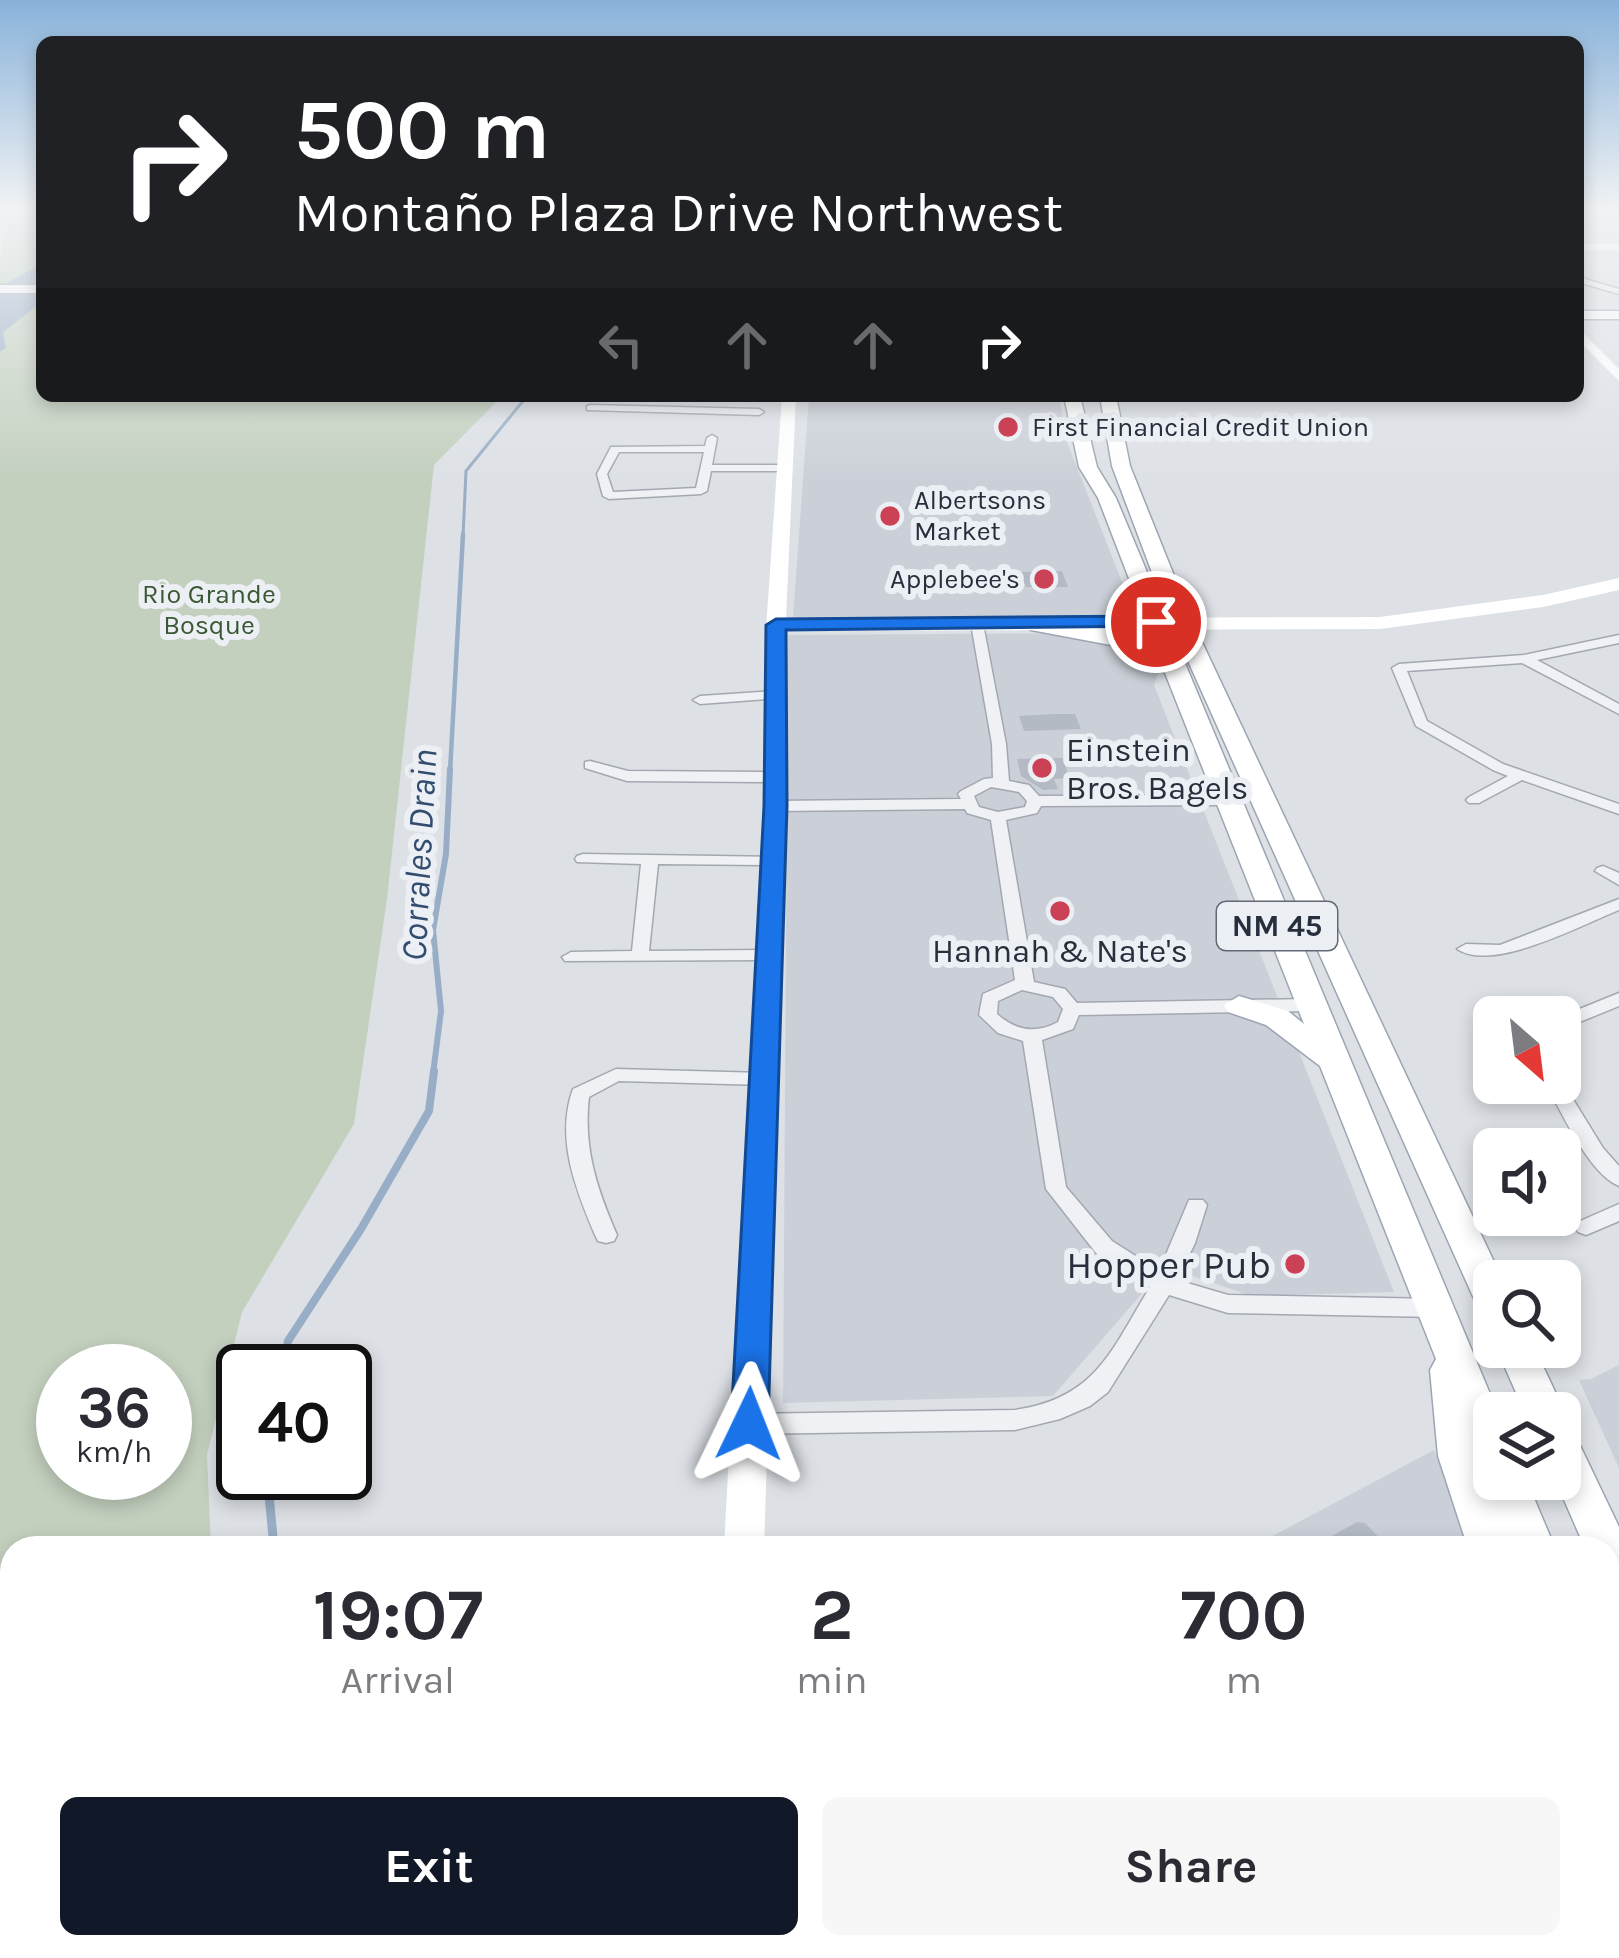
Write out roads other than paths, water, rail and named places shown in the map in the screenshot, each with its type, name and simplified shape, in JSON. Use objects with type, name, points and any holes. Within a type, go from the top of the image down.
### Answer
[{"type":"main road","points":[[1584,312],[1619,312]]},
{"type":"main road","name":"NM 45","points":[[1073,402],[1088,466],[1169,622],[1474,1260]]},
{"type":"main road","name":"NM 45","points":[[1109,402],[1121,466],[1169,622],[1175,669],[1307,1005],[1473,1401]]},
{"type":"main road","points":[[1031,624],[1120,636],[1149,648],[1175,669]]},
{"type":"main road","points":[[1238,1005],[1277,1018],[1336,1067]]},
{"type":"main road","points":[[1307,1005],[1326,1012],[1357,1039],[1473,1290]]},
{"type":"main road","points":[[1441,1321],[1459,1456],[1486,1536]]},
{"type":"main road","points":[[1581,1490],[1602,1536]]},
{"type":"main road","points":[[1513,1500],[1528,1536]]},
{"type":"street","points":[[1584,339],[1619,377]]},
{"type":"street","points":[[666,410],[668,402]]},
{"type":"street","points":[[745,1536],[788,402]]},
{"type":"street","points":[[591,408],[759,412]]},
{"type":"street","points":[[609,496],[701,491],[711,444],[618,443],[602,474],[609,517]]},
{"type":"street","points":[[706,468],[785,468]]},
{"type":"street","points":[[776,625],[1380,623],[1543,602],[1619,584]]},
{"type":"street","points":[[976,624],[999,743],[1000,782]]},
{"type":"street","points":[[1619,639],[1524,659],[1399,668],[1421,723],[1498,767],[1619,809]]},
{"type":"street","points":[[1524,659],[1619,710]]},
{"type":"street","points":[[700,700],[775,695]]},
{"type":"street","points":[[590,765],[627,776],[776,777]]},
{"type":"street","points":[[1474,800],[1521,775]]},
{"type":"street","points":[[967,804],[971,789],[1000,782],[1024,788],[1035,801]]},
{"type":"street","points":[[776,806],[967,804],[998,818],[1023,814],[1035,801],[1225,800]]},
{"type":"street","points":[[998,818],[1025,984]]},
{"type":"street","points":[[583,859],[773,860]]},
{"type":"street","points":[[640,956],[650,860]]},
{"type":"street","points":[[1466,949],[1502,950],[1619,904]]},
{"type":"street","points":[[572,957],[769,955]]},
{"type":"street","points":[[1025,984],[1059,993],[1072,1009],[1058,1031],[1033,1036],[994,1023],[986,1006],[996,991],[1025,984]]},
{"type":"street","points":[[1581,1015],[1619,999]]},
{"type":"street","points":[[1072,1009],[1307,1005]]},
{"type":"street","points":[[1033,1036],[1056,1189],[1104,1247],[1164,1285],[1206,1299],[1441,1321]]},
{"type":"street","points":[[606,1235],[578,1170],[575,1123],[580,1094],[616,1075],[764,1079]]},
{"type":"street","points":[[1567,1104],[1596,1153],[1619,1180]]},
{"type":"street","points":[[749,1424],[1046,1416],[1100,1384],[1164,1285],[1187,1240],[1196,1205]]},
{"type":"street","points":[[1586,1227],[1619,1212]]},
{"type":"water","points":[[0,301],[36,301],[36,307],[3,332],[6,348],[0,352]]},
{"type":"waterway","name":"Corrales Drain","points":[[463,537],[466,471],[522,402]]},
{"type":"waterway","name":"Corrales Drain","points":[[450,772],[463,534]]},
{"type":"waterway","name":"Corrales Drain","points":[[433,1074],[441,1011],[433,930],[446,854],[450,769]]},
{"type":"waterway","name":"Corrales Drain","points":[[288,1344],[429,1111],[434,1071]]},
{"type":"waterway","name":"Corrales Drain","points":[[270,1500],[273,1536]]},
{"type":"place","name":"First Financial Credit Union","points":[[1008,427]]},
{"type":"place","name":"Albertsons Market","points":[[890,516]]},
{"type":"place","name":"Applebee's","points":[[1044,579]]},
{"type":"place","name":"Einstein Bros. Bagels","points":[[1042,768]]},
{"type":"place","name":"Hannah & Nate's","points":[[1060,911]]},
{"type":"place","name":"Hopper Pub","points":[[1295,1264]]},
{"type":"park label","name":"Rio Grande Bosque","points":[[209,610]]}]
